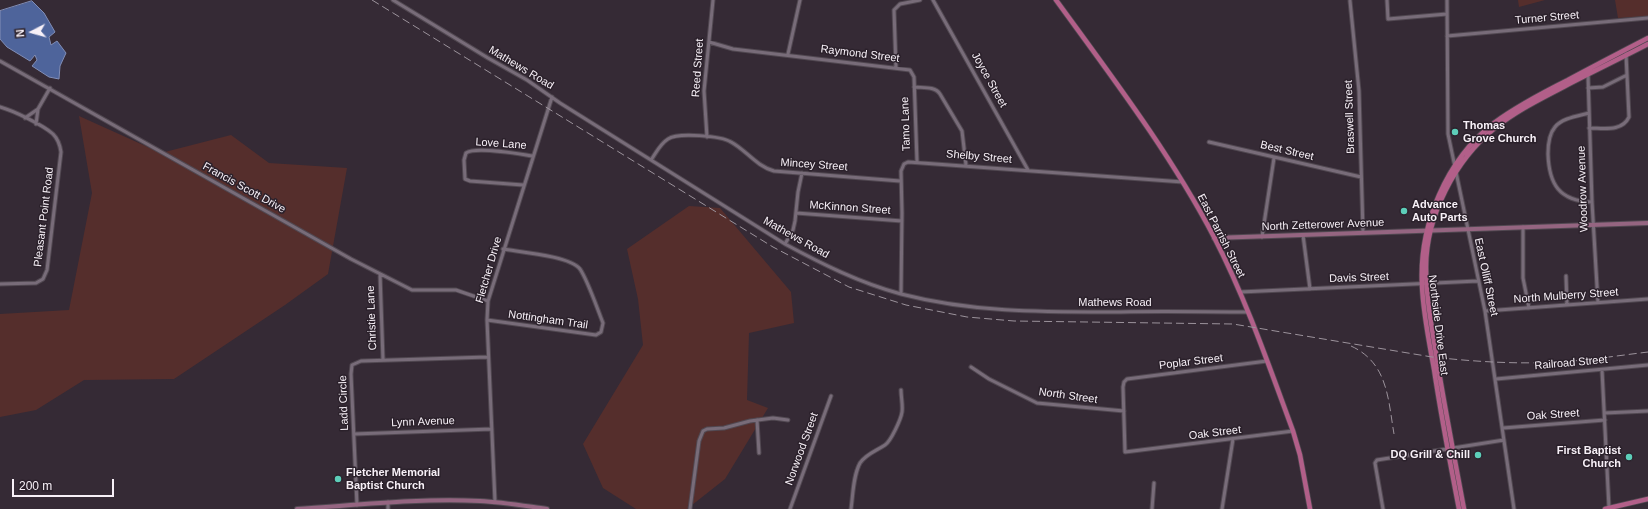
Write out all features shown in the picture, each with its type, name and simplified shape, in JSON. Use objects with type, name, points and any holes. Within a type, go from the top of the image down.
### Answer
[{"type":"main road","name":"East Parrish Street","points":[[1056,0],[1140,116],[1183,182],[1214,238],[1240,292],[1293,431],[1300,455],[1310,509]]},
{"type":"main road","name":"Northside Drive East","points":[[1429,230],[1440,203],[1456,173],[1469,154],[1495,128],[1512,115],[1588,75],[1626,53],[1648,38]]},
{"type":"main road","name":"Northside Drive East","points":[[1459,509],[1428,301],[1424,285],[1429,230],[1438,197],[1454,167],[1482,133],[1506,115],[1535,96],[1648,44]]},
{"type":"main road","name":"Northside Drive East","points":[[1450,449],[1464,509]]},
{"type":"main road","points":[[1607,509],[1648,499]]},
{"type":"street","name":"Mathews Road","points":[[393,0],[527,80],[785,244],[848,275],[901,294],[970,307],[1017,312],[1248,312]]},
{"type":"street","name":"Reed Street","points":[[707,137],[704,91],[713,0]]},
{"type":"street","points":[[788,54],[800,0]]},
{"type":"street","points":[[896,68],[894,10],[900,4],[920,0]]},
{"type":"street","name":"Joyce Street","points":[[933,0],[1028,170]]},
{"type":"street","points":[[1387,0],[1388,19],[1447,14]]},
{"type":"street","name":"East Olliff Street","points":[[1447,0],[1448,134],[1485,311],[1514,509]]},
{"type":"street","name":"Braswell Street","points":[[1350,1],[1359,91],[1363,232]]},
{"type":"street","name":"Turner Street","points":[[1447,36],[1648,18]]},
{"type":"street","name":"Raymond Street","points":[[709,42],[733,49],[788,54],[907,69],[912,72],[914,86]]},
{"type":"street","points":[[1589,128],[1619,127],[1625,124],[1629,117],[1626,53]]},
{"type":"street","name":"Francis Scott Drive","points":[[0,61],[380,274],[412,290],[456,290],[488,301]]},
{"type":"street","name":"Woodrow Avenue","points":[[1588,75],[1593,225],[1598,303]]},
{"type":"street","points":[[1588,88],[1603,87],[1627,75]]},
{"type":"street","points":[[914,86],[937,90],[940,94],[962,131],[966,165]]},
{"type":"street","name":"Tamo Lane","points":[[914,86],[917,161]]},
{"type":"street","points":[[36,124],[38,109],[50,88]]},
{"type":"street","name":"Fletcher Drive","points":[[495,502],[488,357],[488,301],[523,185],[552,97]]},
{"type":"street","points":[[0,102],[4,108]]},
{"type":"street","name":"Pleasant Point Road","points":[[0,106],[53,134],[58,140],[61,152],[47,270],[44,279],[36,283],[0,284]]},
{"type":"street","points":[[25,118],[38,109]]},
{"type":"street","points":[[1589,114],[1561,122],[1555,127],[1549,140],[1548,163],[1552,182],[1557,188],[1575,200],[1592,202]]},
{"type":"street","name":"Mincey Street","points":[[651,160],[661,145],[671,137],[683,135],[730,141],[768,169],[900,180]]},
{"type":"street","name":"Best Street","points":[[1209,142],[1361,177]]},
{"type":"street","name":"Love Lane","points":[[523,185],[470,181],[465,179],[464,160],[466,153],[480,150],[533,156]]},
{"type":"street","points":[[1262,237],[1274,158]]},
{"type":"street","points":[[901,294],[901,171],[904,164],[917,161]]},
{"type":"street","name":"Shelby Street","points":[[917,161],[1183,182]]},
{"type":"street","points":[[785,244],[793,230],[802,173]]},
{"type":"street","name":"McKinnon Street","points":[[796,213],[902,221]]},
{"type":"street","name":"North Zetterower Avenue","points":[[1214,238],[1467,228],[1648,223]]},
{"type":"street","points":[[1523,227],[1523,278],[1529,308]]},
{"type":"street","points":[[1304,235],[1310,289]]},
{"type":"street","name":"Nottingham Trail","points":[[487,320],[596,336],[601,332],[603,323],[579,268],[571,263],[555,257],[504,249]]},
{"type":"street","name":"Christie Lane","points":[[380,274],[383,360]]},
{"type":"street","points":[[1566,276],[1567,305]]},
{"type":"street","name":"Davis Street","points":[[1240,292],[1424,285],[1478,281]]},
{"type":"street","name":"North Mulberry Street","points":[[1485,311],[1648,299]]},
{"type":"street","name":"Ladd Circle","points":[[357,505],[351,374],[352,365],[361,361],[488,357]]},
{"type":"street","name":"Poplar Street","points":[[1124,411],[1123,389],[1124,382],[1127,379],[1267,361]]},
{"type":"street","name":"Railroad Street","points":[[1496,379],[1648,365]]},
{"type":"street","name":"North Street","points":[[971,367],[989,379],[1037,403],[1124,411]]},
{"type":"street","points":[[1602,370],[1605,420],[1607,509]]},
{"type":"street","points":[[851,509],[857,470],[859,466],[872,451],[887,444],[901,417],[902,411],[900,390]]},
{"type":"street","name":"Norwood Street","points":[[790,509],[831,396]]},
{"type":"street","name":"Oak Street","points":[[1124,411],[1125,452],[1140,452],[1293,431]]},
{"type":"street","points":[[1604,413],[1648,411]]},
{"type":"street","points":[[690,509],[700,440],[703,432],[707,429],[724,428],[757,420],[773,418],[788,420]]},
{"type":"street","points":[[757,420],[759,453]]},
{"type":"street","name":"Oak Street","points":[[1503,428],[1605,420]]},
{"type":"street","name":"Lynn Avenue","points":[[354,434],[492,429]]},
{"type":"street","points":[[1222,509],[1233,439]]},
{"type":"street","points":[[1383,509],[1375,463],[1378,460],[1504,440]]},
{"type":"street","points":[[1152,509],[1154,483]]},
{"type":"street","points":[[297,509],[388,502],[441,500],[495,502],[546,509]]},
{"type":"street","points":[[388,502],[388,509]]},
{"type":"shaded area","points":[[1518,0],[1545,0],[1519,7]]},
{"type":"shaded area","points":[[1615,0],[1648,0],[1648,16],[1618,18]]},
{"type":"shaded area","points":[[79,116],[161,153],[231,135],[269,163],[347,168],[328,274],[285,305],[174,379],[84,380],[36,410],[0,417],[0,314],[69,310],[92,193]]},
{"type":"shaded area","points":[[689,206],[720,208],[791,292],[794,323],[749,333],[747,400],[768,408],[725,479],[687,509],[636,509],[603,488],[583,444],[643,345],[638,299],[627,249]]},
{"type":"water","points":[[32,1],[44,13],[55,32],[49,37],[51,45],[57,41],[66,53],[60,66],[59,79],[49,77],[32,66],[37,60],[35,55],[30,61],[7,47],[0,39],[0,11]]},
{"type":"railway","points":[[372,0],[773,247],[849,287],[906,305],[967,317],[1014,321],[1233,324],[1432,357],[1484,362],[1554,362],[1648,352]]},
{"type":"railway","points":[[1351,346],[1363,353],[1379,372],[1388,395],[1394,434]]},
{"type":"place","name":"Thomas Grove Church","points":[[1455,132]]},
{"type":"place","name":"Advance Auto Parts","points":[[1404,211]]},
{"type":"place","name":"DQ Grill & Chill","points":[[1478,455]]},
{"type":"place","name":"First Baptist Church","points":[[1629,457]]},
{"type":"place","name":"Fletcher Memorial Baptist Church","points":[[338,479]]}]
